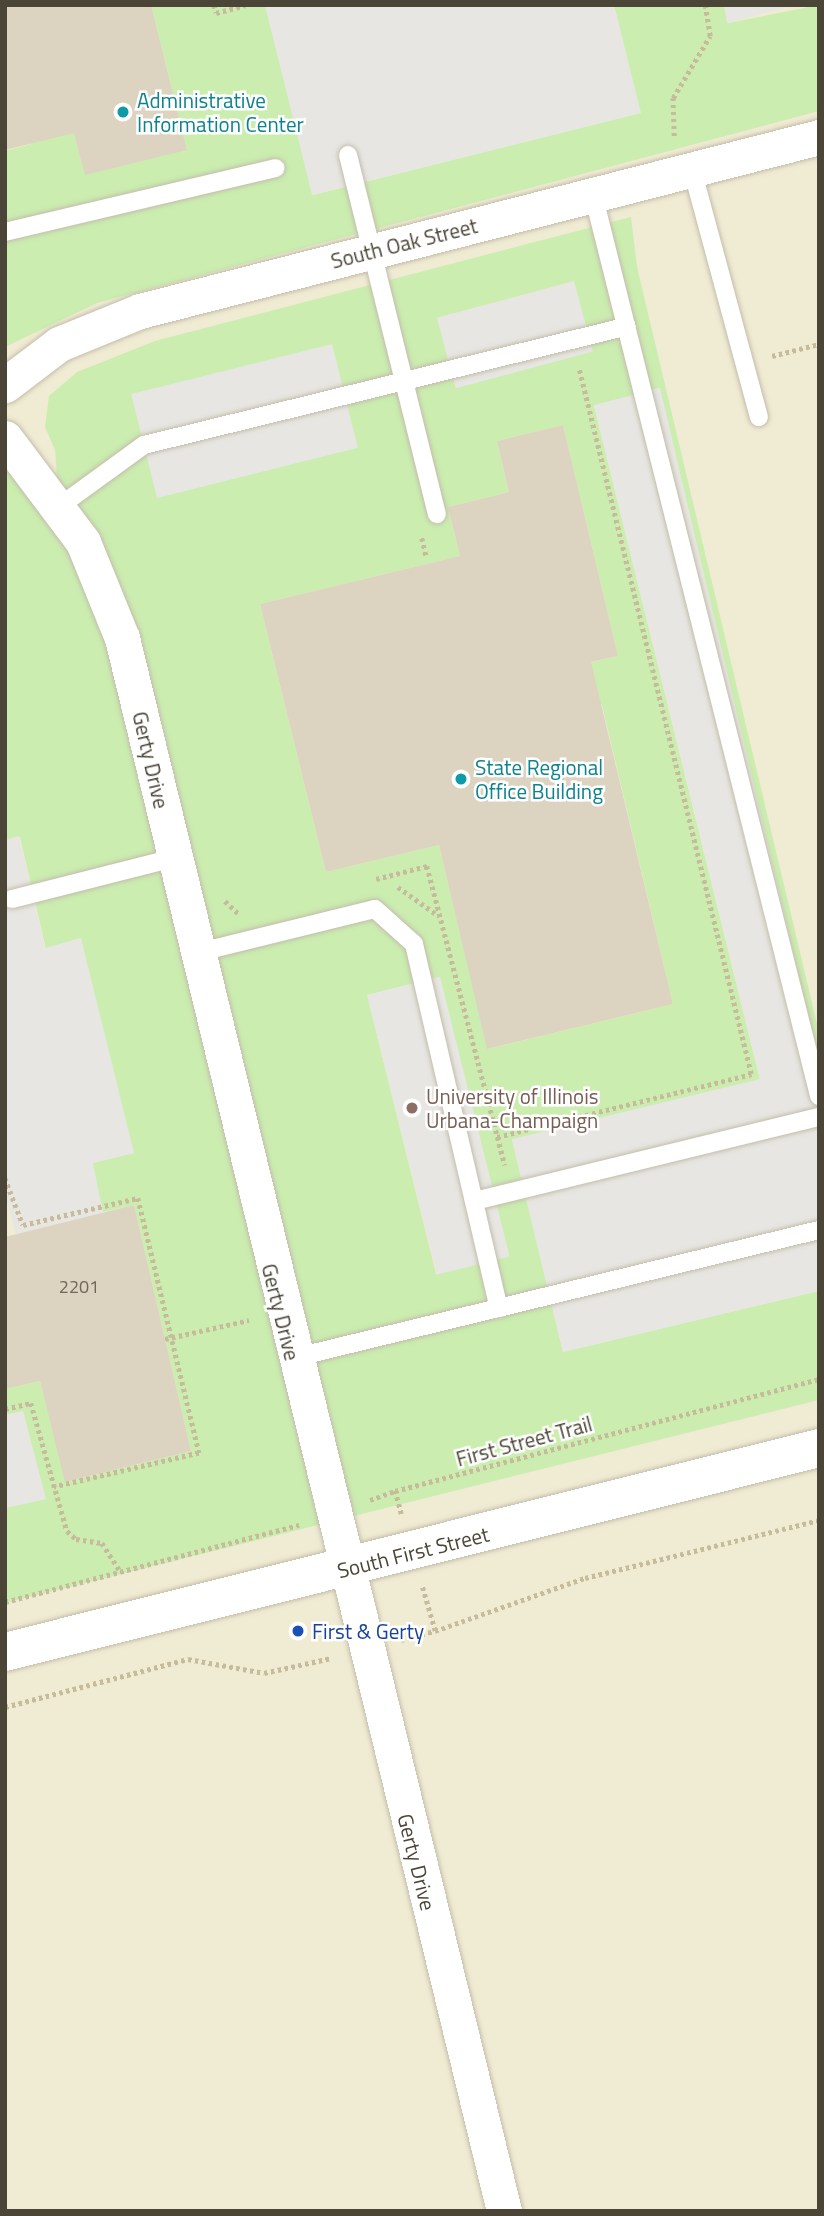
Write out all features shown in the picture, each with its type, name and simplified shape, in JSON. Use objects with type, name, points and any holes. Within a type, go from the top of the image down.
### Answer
[{"type":"street","name":"South Oak Street","points":[[5,385],[100,323],[819,137]]},
{"type":"street","name":"Gerty Drive","points":[[5,438],[60,506],[83,542],[122,638],[281,1313],[504,2211]]},
{"type":"street","name":"South First Street","points":[[5,1652],[412,1553],[819,1448]]},
{"type":"lane","points":[[348,155],[437,514]]},
{"type":"lane","points":[[5,232],[276,168]]},
{"type":"lane","points":[[692,169],[759,417]]},
{"type":"lane","points":[[593,194],[819,1096]]},
{"type":"lane","points":[[60,506],[144,445],[628,326]]},
{"type":"lane","points":[[12,899],[174,858]]},
{"type":"lane","points":[[196,953],[375,909],[414,944],[499,1308]]},
{"type":"lane","points":[[474,1201],[819,1117]]},
{"type":"lane","points":[[293,1358],[819,1230]]},
{"type":"path","points":[[214,5],[216,13],[245,5]]},
{"type":"path","points":[[674,136],[673,99],[710,36],[705,5]]},
{"type":"path","points":[[744,363],[819,344]]},
{"type":"path","points":[[498,1137],[751,1074],[579,369]]},
{"type":"path","points":[[382,877],[441,917]]},
{"type":"path","points":[[5,1178],[23,1225],[138,1198],[168,1338],[198,1453],[54,1487]]},
{"type":"path","points":[[168,1338],[281,1313]]},
{"type":"path","name":"First Street Trail","points":[[435,1631],[395,1491],[819,1379]]},
{"type":"path","points":[[5,1409],[31,1403],[67,1531],[102,1543],[120,1571]]},
{"type":"path","points":[[419,1635],[585,1578],[819,1520]]},
{"type":"path","points":[[5,1602],[279,1531]]},
{"type":"path","points":[[5,1707],[188,1659],[264,1672],[322,1660]]},
{"type":"shaded area","name":"University of Illinois Urbana-Champaign","points":[[5,5],[819,5],[819,2211],[5,2211]]},
{"type":"shaded area","points":[[265,5],[614,5],[641,113],[312,195]]},
{"type":"shaded area","points":[[724,5],[795,5],[727,23]]},
{"type":"shaded area","points":[[574,281],[593,352],[456,388],[437,318]]},
{"type":"shaded area","points":[[332,344],[358,448],[157,498],[131,394]]},
{"type":"shaded area","points":[[660,388],[819,1061],[819,1291],[563,1352],[512,1139],[760,1079],[594,405]]},
{"type":"shaded area","points":[[19,836],[45,948],[81,938],[134,1153],[93,1163],[103,1213],[16,1235],[5,1195],[5,840]]},
{"type":"shaded area","points":[[440,977],[510,1256],[437,1275],[367,995]]},
{"type":"shaded area","points":[[23,1411],[46,1499],[5,1508],[5,1415]]},
{"type":"green space","points":[[151,5],[265,5],[313,195],[640,113],[614,5],[724,5],[728,23],[819,5],[819,111],[97,303],[5,347],[5,151],[31,144],[15,80],[187,150]]},
{"type":"green space","points":[[631,217],[637,267],[819,1032],[819,1061],[659,388],[594,406],[760,1080],[512,1140],[563,1352],[819,1291],[819,1400],[5,1603],[5,1508],[45,1499],[23,1411],[5,1415],[5,1389],[40,1381],[66,1482],[191,1451],[134,1205],[103,1212],[92,1163],[133,1153],[80,938],[46,949],[20,837],[5,840],[5,464],[59,505],[55,450],[45,427],[49,396],[77,372],[155,341]],"holes":[[[563,425],[618,656],[559,670],[602,705],[673,1004],[488,1049],[439,845],[326,872],[260,604],[460,556],[448,507],[509,492],[497,441]],[[439,977],[507,1257],[436,1274],[367,995]]]},
{"type":"building","name":"Administrative Information Center","points":[[5,5],[151,5],[187,150],[85,175],[74,133],[5,150]]},
{"type":"building","name":"State Regional Office Building","points":[[563,425],[618,656],[591,662],[673,1004],[487,1049],[439,845],[326,872],[260,604],[460,556],[448,507],[509,492],[497,441]]},
{"type":"building","points":[[134,1205],[191,1451],[65,1482],[40,1381],[5,1389],[5,1237]]},
{"type":"place","name":"Administrative Information Center","points":[[123,112]]},
{"type":"place","name":"State Regional Office Building","points":[[461,779]]},
{"type":"place","name":"University of Illinois Urbana-Champaign","points":[[412,1108]]},
{"type":"place","name":"First & Gerty","points":[[298,1631]]}]
